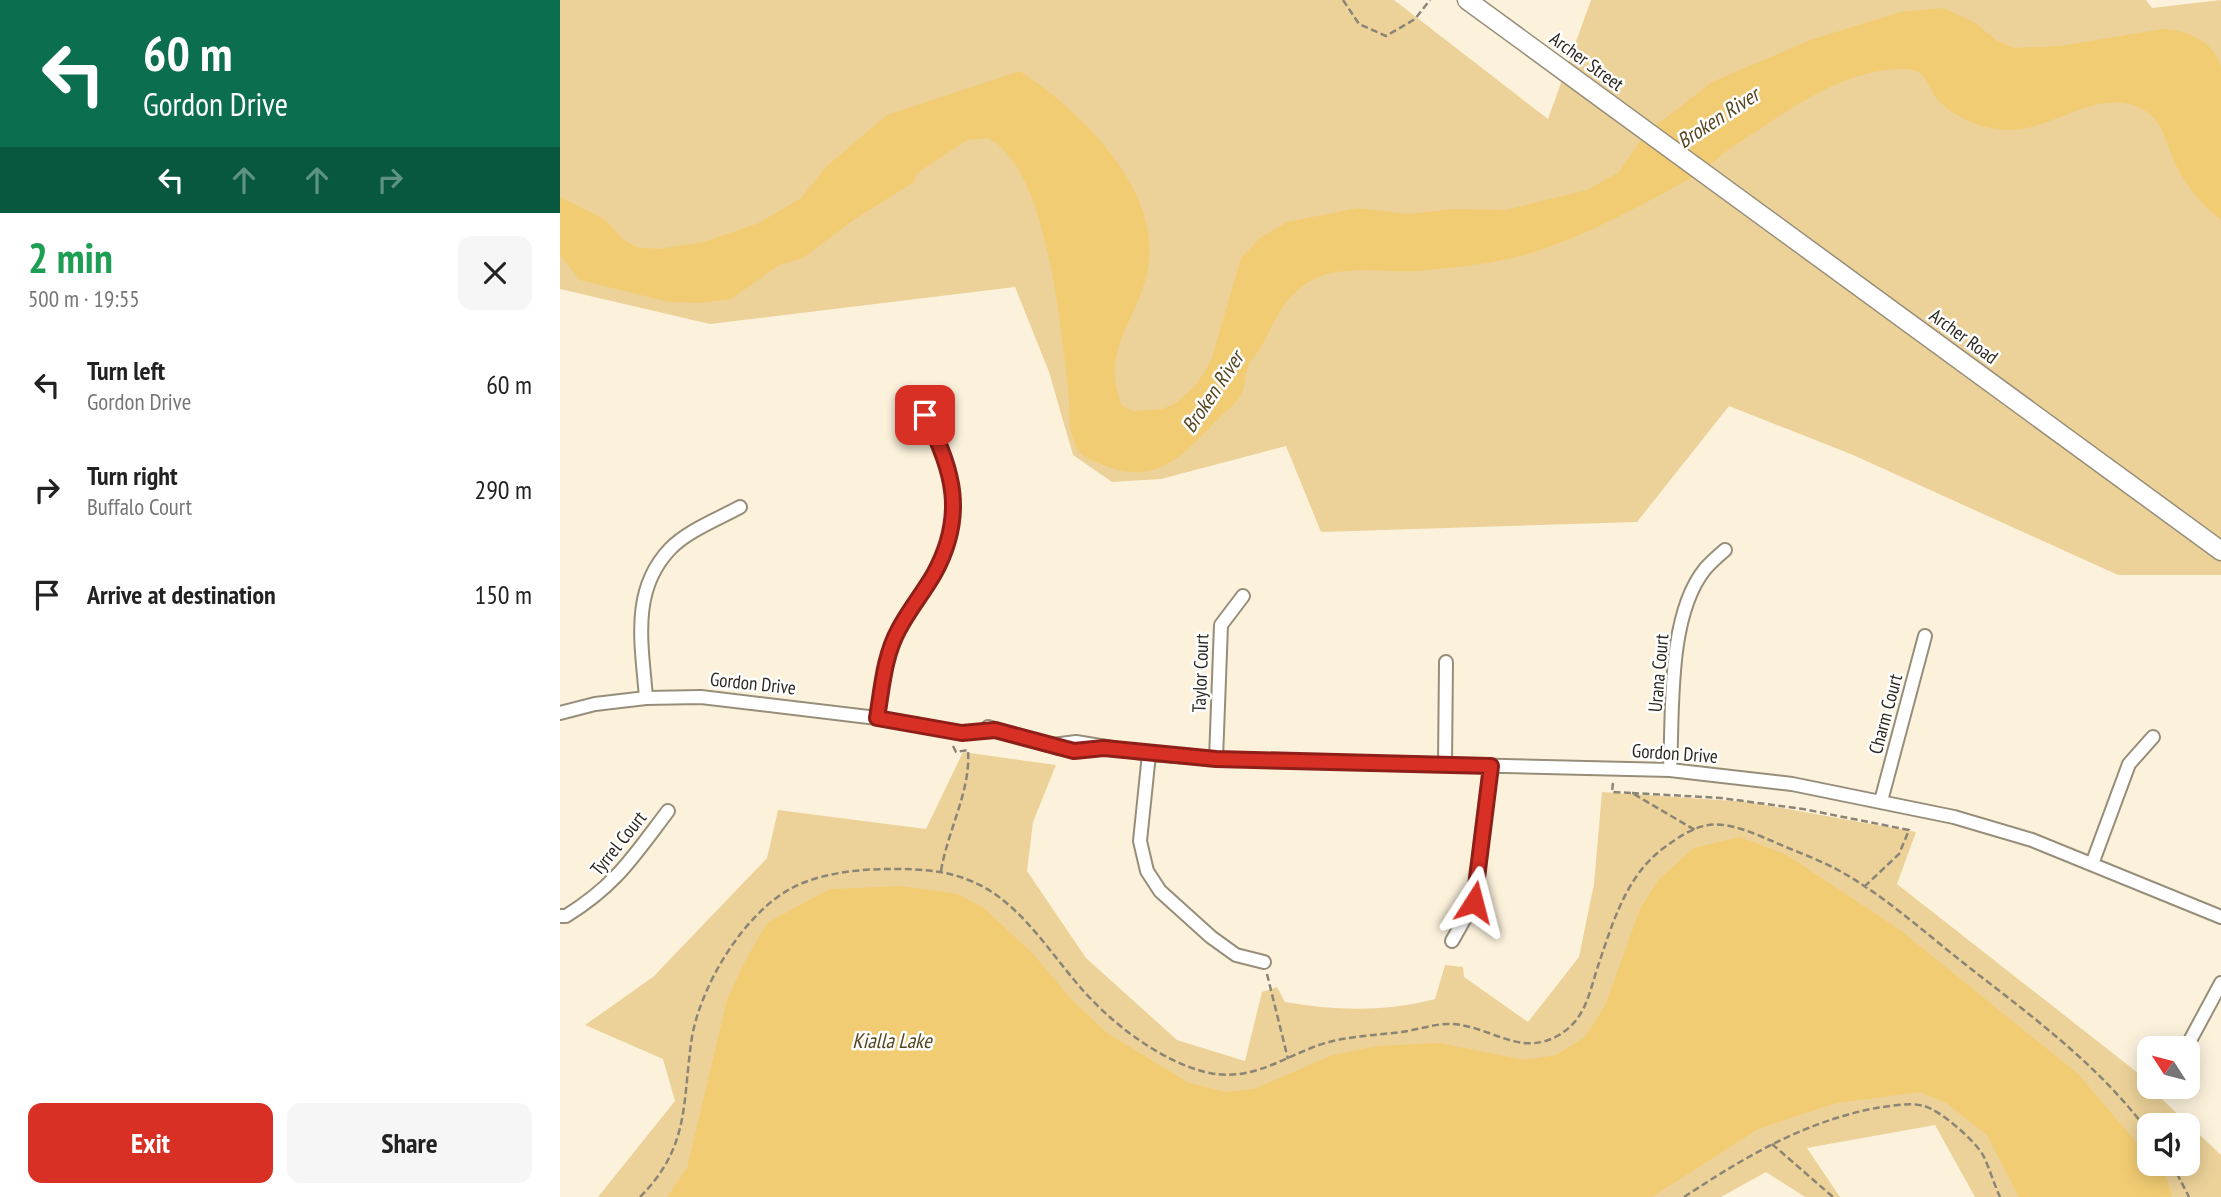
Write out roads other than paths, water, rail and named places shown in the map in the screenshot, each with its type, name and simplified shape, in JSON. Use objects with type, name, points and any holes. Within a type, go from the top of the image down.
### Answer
[{"type":"main road","name":"Archer Street","points":[[1467,0],[1681,156]]},
{"type":"main road","name":"Archer Road","points":[[1681,156],[2221,551]]},
{"type":"street","points":[[877,718],[887,657],[899,628],[935,572],[945,550],[952,521],[954,496],[951,472],[914,396]]},
{"type":"street","points":[[646,698],[640,608],[649,577],[671,548],[740,507]]},
{"type":"street","name":"Urana Court","points":[[1670,770],[1678,640],[1687,604],[1704,570],[1725,550]]},
{"type":"street","name":"Taylor Court","points":[[1216,759],[1221,625],[1242,596]]},
{"type":"street","name":"Charm Court","points":[[1881,802],[1925,636]]},
{"type":"street","points":[[1446,662],[1446,765]]},
{"type":"street","name":"Gordon Drive","points":[[560,713],[595,704],[646,698],[701,697],[943,727],[981,724],[1053,745],[1076,742],[1149,754],[1216,759],[1670,770],[1780,782],[1954,817],[2032,840],[2221,918]]},
{"type":"street","points":[[2092,864],[2129,764],[2153,737]]},
{"type":"street","points":[[1149,754],[1140,841],[1147,871],[1160,891],[1211,937],[1236,956],[1264,962]]},
{"type":"street","points":[[1452,941],[1474,902],[1491,766]]},
{"type":"street","name":"Tyrrel Court","points":[[560,916],[566,916],[596,898],[617,879],[668,811]]},
{"type":"street","points":[[2192,1036],[2221,983]]},
{"type":"water","name":"Broken River","points":[[1943,8],[1974,22],[1996,40],[2014,48],[2059,46],[2164,29],[2191,35],[2206,44],[2218,58],[2221,67],[2221,220],[2191,189],[2177,167],[2161,128],[2150,114],[2142,109],[2125,103],[2109,103],[2075,111],[2042,124],[2000,129],[1981,126],[1954,113],[1939,101],[1923,75],[1918,72],[1904,69],[1858,76],[1793,107],[1693,177],[1616,218],[1557,244],[1508,259],[1477,264],[1417,271],[1346,271],[1319,277],[1307,283],[1291,296],[1280,311],[1249,364],[1242,393],[1235,403],[1175,459],[1149,471],[1134,472],[1118,470],[1091,460],[1082,455],[1075,444],[1070,428],[1068,386],[1055,288],[1037,213],[1024,181],[1008,155],[988,138],[967,140],[916,174],[914,182],[852,221],[803,258],[779,265],[731,299],[699,303],[669,302],[580,280],[560,255],[560,197],[604,219],[624,240],[636,247],[659,249],[704,242],[759,223],[801,198],[826,167],[887,115],[1020,71],[1070,110],[1094,134],[1116,160],[1133,189],[1145,218],[1149,249],[1145,281],[1116,356],[1116,387],[1122,406],[1133,411],[1162,409],[1176,403],[1195,386],[1211,361],[1241,258],[1260,238],[1287,222],[1358,208],[1408,214],[1455,209],[1506,210],[1587,190],[1619,172],[1645,134],[1712,82],[1813,39],[1901,12]]},
{"type":"water","name":"Kialla Lake","points":[[1740,837],[1787,855],[1900,930],[2078,1074],[2137,1143],[2137,1176],[2165,1176],[2172,1197],[2019,1197],[1987,1135],[1946,1103],[1920,1092],[1836,1103],[1758,1129],[1652,1197],[667,1197],[687,1168],[727,1000],[744,963],[767,923],[830,889],[900,886],[958,894],[984,908],[1033,954],[1072,1000],[1107,1033],[1189,1083],[1226,1092],[1254,1089],[1333,1055],[1377,1046],[1440,1043],[1524,1060],[1556,1055],[1585,1037],[1605,1006],[1640,909],[1659,879],[1694,848]]}]
